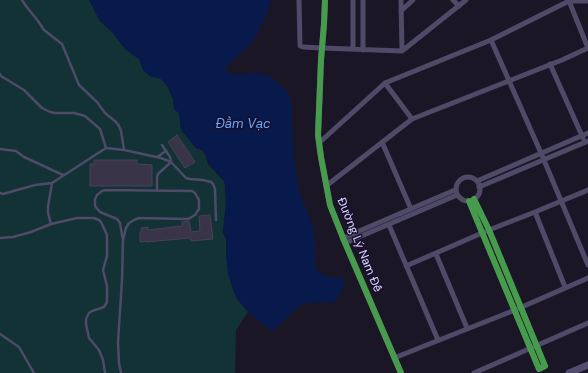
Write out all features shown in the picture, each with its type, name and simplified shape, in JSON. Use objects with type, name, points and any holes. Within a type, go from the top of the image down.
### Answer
[{"type":"main road","points":[[569,373],[588,365]]},
{"type":"street","points":[[300,0],[300,45],[303,47],[402,51],[466,0]]},
{"type":"street","name":"Đường Lý Nam Đế","points":[[325,0],[318,135],[326,186],[330,205],[344,240],[401,373]]},
{"type":"street","points":[[353,0],[354,49]]},
{"type":"street","points":[[363,0],[363,50]]},
{"type":"street","points":[[401,0],[402,51]]},
{"type":"street","points":[[401,11],[412,0]]},
{"type":"street","points":[[453,0],[459,6]]},
{"type":"street","points":[[326,186],[412,119],[588,48],[569,1]]},
{"type":"street","points":[[319,143],[385,83],[491,40],[569,1],[588,1]]},
{"type":"street","points":[[491,40],[588,265]]},
{"type":"street","points":[[479,187],[586,142],[550,64]]},
{"type":"street","points":[[385,83],[412,119]]},
{"type":"street","points":[[477,181],[588,133]]},
{"type":"street","points":[[382,142],[411,209]]},
{"type":"street","points":[[463,178],[473,178],[477,181],[479,187],[478,194],[471,200],[463,200],[456,192],[456,185],[463,178]]},
{"type":"street","points":[[406,266],[489,230],[588,190]]},
{"type":"street","points":[[344,240],[411,209],[456,192]]},
{"type":"street","points":[[344,240],[389,224],[456,192]]},
{"type":"street","points":[[471,200],[489,230],[520,307],[534,348]]},
{"type":"street","points":[[471,200],[482,233],[515,310],[534,348]]},
{"type":"street","points":[[534,212],[566,287]]},
{"type":"street","points":[[389,224],[438,340]]},
{"type":"street","points":[[436,254],[467,328]]},
{"type":"street","points":[[394,358],[515,310],[588,278]]},
{"type":"street","points":[[474,373],[588,324]]},
{"type":"lane","points":[[22,0],[44,30],[62,44],[79,85],[119,126],[124,150]]},
{"type":"lane","points":[[0,74],[24,90],[42,108],[50,112],[74,113],[84,116],[100,129],[106,148]]},
{"type":"lane","points":[[162,145],[170,157],[171,162]]},
{"type":"lane","points":[[0,193],[3,194],[34,185],[52,183],[106,148],[124,150],[157,157],[171,162],[186,178],[208,180],[213,184],[216,198],[216,220]]},
{"type":"lane","points":[[0,149],[16,151],[24,157],[63,175]]},
{"type":"lane","points":[[157,157],[166,151]]},
{"type":"lane","points":[[157,190],[158,174],[171,162]]},
{"type":"lane","points":[[51,224],[48,207],[52,183]]},
{"type":"lane","points":[[121,373],[118,363],[118,342],[123,240],[120,223],[117,219],[97,210],[95,203],[97,195],[106,190],[157,190],[195,193],[199,200],[199,208],[195,215],[188,219],[139,218],[129,223],[123,240]]},
{"type":"lane","points":[[0,238],[13,237],[51,224],[77,218],[94,218],[101,222],[107,236],[107,256],[103,270],[107,286],[107,302],[104,307],[89,313],[86,319],[86,324],[89,338],[99,350],[104,360],[105,373]]},
{"type":"lane","points":[[0,334],[19,347],[34,373]]},
{"type":"green space","points":[[0,0],[89,0],[100,21],[113,33],[125,49],[139,59],[143,70],[150,76],[161,79],[168,87],[173,99],[174,109],[179,113],[181,130],[196,148],[202,150],[206,156],[208,164],[224,181],[225,185],[226,204],[223,232],[226,239],[226,255],[237,299],[248,312],[236,330],[235,373],[0,373]]},
{"type":"water","name":"Đầm Vạc","points":[[89,0],[271,0],[258,33],[250,44],[226,67],[226,72],[236,75],[257,73],[267,75],[288,92],[292,106],[294,157],[299,192],[314,230],[315,267],[319,272],[329,277],[344,279],[344,286],[335,302],[308,303],[299,306],[274,330],[269,329],[248,312],[237,299],[228,274],[226,239],[223,232],[226,204],[224,181],[208,163],[202,150],[196,148],[181,130],[179,113],[174,109],[173,99],[168,87],[161,79],[150,76],[143,70],[139,59],[125,49],[113,33],[100,21]]},
{"type":"building","points":[[177,135],[195,162],[185,168],[168,142]]},
{"type":"building","points":[[94,160],[137,160],[137,164],[152,165],[152,186],[90,186],[90,164],[94,164]]},
{"type":"building","points":[[210,215],[213,239],[191,241],[190,238],[140,242],[141,228],[148,227],[148,230],[182,226],[182,222],[189,221],[191,232],[200,231],[199,216]]},
{"type":"cycle path","points":[[325,0],[318,135],[330,205],[401,373]]},
{"type":"cycle path","points":[[469,201],[539,369],[545,366],[489,230],[474,199]]}]
